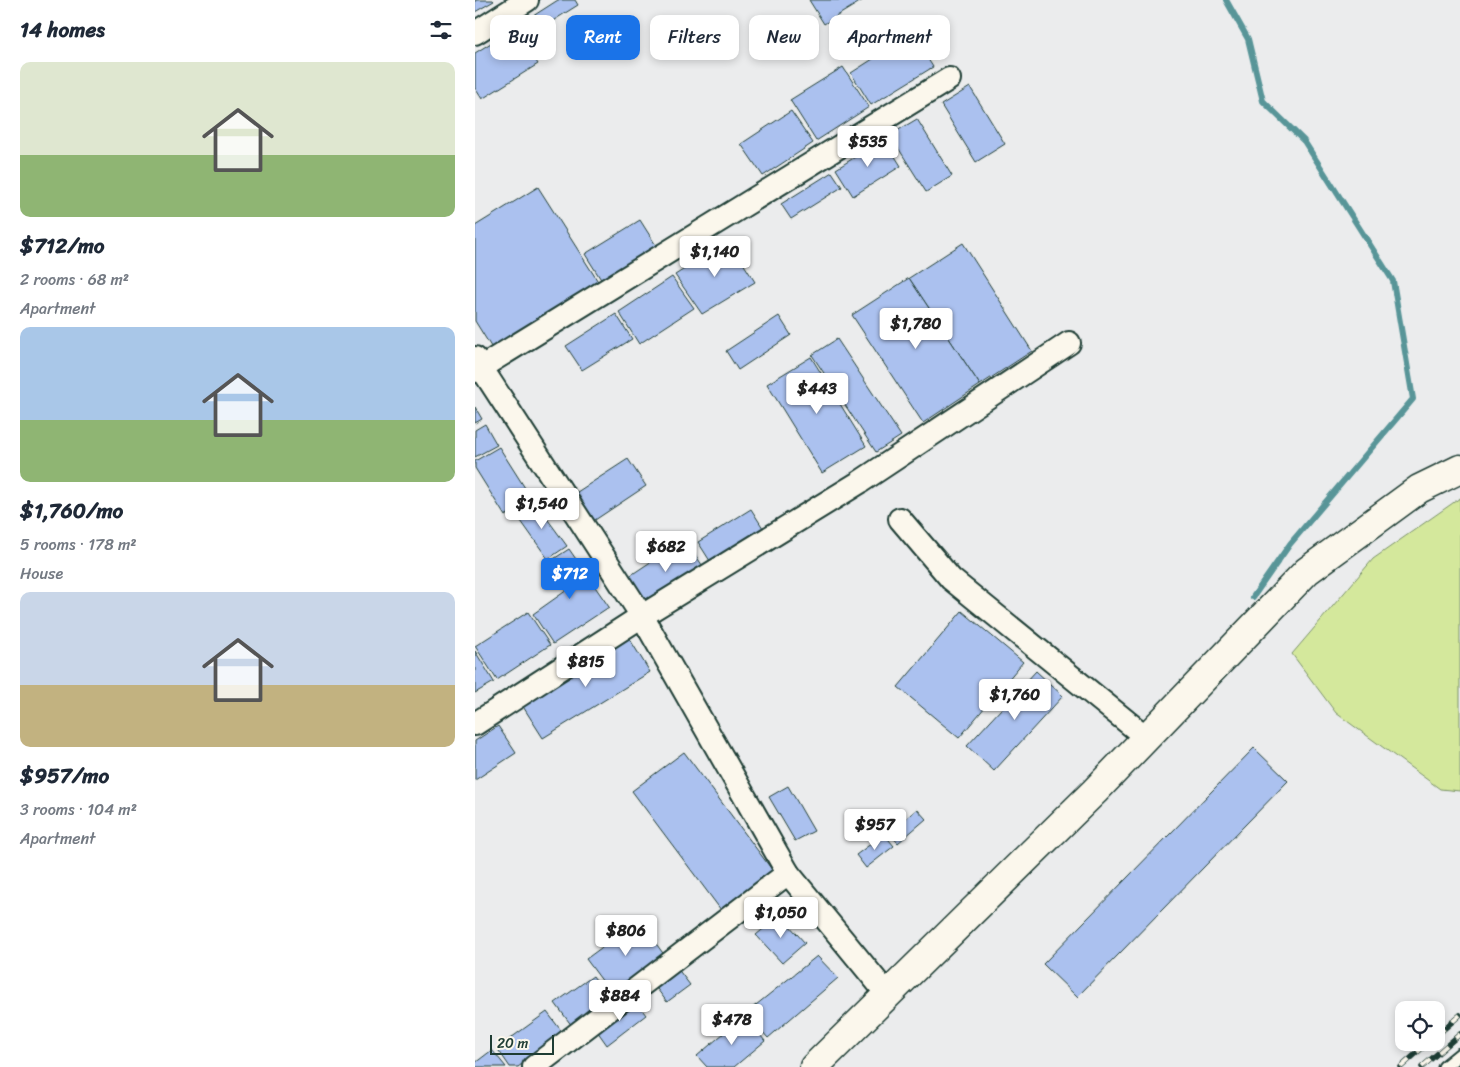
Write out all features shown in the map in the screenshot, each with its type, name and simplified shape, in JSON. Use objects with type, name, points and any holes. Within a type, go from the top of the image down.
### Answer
[{"type":"main road","points":[[814,1067],[1089,798],[1307,571],[1419,490],[1460,469]]},
{"type":"street","points":[[475,33],[527,0]]},
{"type":"street","points":[[888,995],[788,874],[642,616],[477,365],[949,79]]},
{"type":"street","points":[[475,724],[642,616],[860,482],[1069,343]]},
{"type":"street","points":[[900,519],[951,579],[1147,738]]},
{"type":"street","points":[[534,1067],[788,874]]},
{"type":"lane","points":[[1444,1067],[1460,1054]]},
{"type":"green space","points":[[1460,498],[1460,791],[1440,789],[1336,713],[1292,654],[1373,559]]},
{"type":"building","points":[[475,0],[493,0],[494,1],[475,12]]},
{"type":"building","points":[[558,0],[575,0],[578,5],[556,19],[556,15],[535,15]]},
{"type":"building","points":[[809,0],[863,0],[839,15],[829,15],[829,21],[824,24]]},
{"type":"building","points":[[490,44],[490,60],[535,60],[538,64],[482,99],[475,88],[475,53]]},
{"type":"building","points":[[871,60],[929,60],[933,67],[871,105],[851,73]]},
{"type":"building","points":[[843,67],[869,107],[816,141],[790,100]]},
{"type":"building","points":[[970,87],[1005,144],[976,162],[941,105]]},
{"type":"building","points":[[791,111],[813,143],[763,176],[741,144]]},
{"type":"building","points":[[917,119],[952,176],[926,192],[890,135]]},
{"type":"building","points":[[884,139],[901,166],[853,196],[836,169]]},
{"type":"building","points":[[832,172],[842,187],[791,219],[781,204]]},
{"type":"building","points":[[538,187],[599,283],[493,350],[475,321],[475,226]]},
{"type":"building","points":[[640,220],[657,247],[602,281],[585,254]]},
{"type":"building","points":[[729,241],[755,282],[702,314],[675,275]]},
{"type":"building","points":[[963,243],[1032,351],[980,385],[909,278]]},
{"type":"building","points":[[672,277],[694,308],[639,344],[619,312]]},
{"type":"building","points":[[909,278],[980,385],[923,423],[852,315]]},
{"type":"building","points":[[616,314],[632,339],[582,370],[566,346]]},
{"type":"building","points":[[779,316],[791,335],[738,370],[726,351]]},
{"type":"building","points":[[837,339],[901,436],[876,452],[812,355]]},
{"type":"building","points":[[811,357],[866,446],[822,473],[767,384]]},
{"type":"building","points":[[475,407],[482,419],[475,423]]},
{"type":"building","points":[[485,424],[497,445],[475,457],[475,430]]},
{"type":"building","points":[[499,447],[532,499],[505,516],[475,468],[475,461]]},
{"type":"building","points":[[628,459],[646,486],[592,522],[574,494]]},
{"type":"building","points":[[535,502],[567,546],[548,559],[516,514]]},
{"type":"building","points":[[751,509],[763,528],[710,561],[698,542]]},
{"type":"building","points":[[685,539],[704,568],[645,607],[628,577]]},
{"type":"building","points":[[569,549],[609,607],[553,644],[533,614],[567,590],[549,562]]},
{"type":"building","points":[[962,611],[1023,662],[959,738],[898,687]]},
{"type":"building","points":[[528,612],[550,645],[497,680],[475,646]]},
{"type":"building","points":[[629,638],[650,672],[543,738],[522,705]]},
{"type":"building","points":[[475,651],[494,682],[475,693]]},
{"type":"building","points":[[1036,671],[1063,696],[994,771],[967,746]]},
{"type":"building","points":[[498,726],[516,753],[475,780],[475,741]]},
{"type":"building","points":[[1254,748],[1288,781],[1077,997],[1043,964]]},
{"type":"building","points":[[684,752],[773,871],[721,910],[632,791]]},
{"type":"building","points":[[788,786],[814,831],[795,841],[769,797]]},
{"type":"building","points":[[917,809],[926,819],[898,843],[889,833]]},
{"type":"building","points":[[884,834],[894,846],[866,868],[856,855]]},
{"type":"building","points":[[780,915],[805,943],[782,963],[756,935]]},
{"type":"building","points":[[639,920],[665,956],[612,994],[586,959]]},
{"type":"building","points":[[817,956],[838,978],[768,1038],[746,1013]]},
{"type":"building","points":[[677,968],[690,985],[667,1002],[654,985]]},
{"type":"building","points":[[593,976],[609,998],[572,1026],[555,1003]]},
{"type":"building","points":[[634,999],[646,1015],[607,1045],[595,1028]]},
{"type":"building","points":[[547,1012],[563,1033],[518,1067],[510,1067],[497,1048]]},
{"type":"building","points":[[744,1016],[765,1041],[734,1067],[707,1067],[697,1056]]},
{"type":"building","points":[[492,1050],[506,1067],[475,1067],[475,1063]]},
{"type":"waterway","points":[[1226,0],[1248,39],[1263,101],[1304,141],[1393,281],[1413,399],[1290,544],[1253,597]]},
{"type":"railway","points":[[1445,1028],[1460,1015]]},
{"type":"railway","points":[[1422,1067],[1460,1034]]},
{"type":"railway","points":[[1401,1067],[1419,1051]]}]
